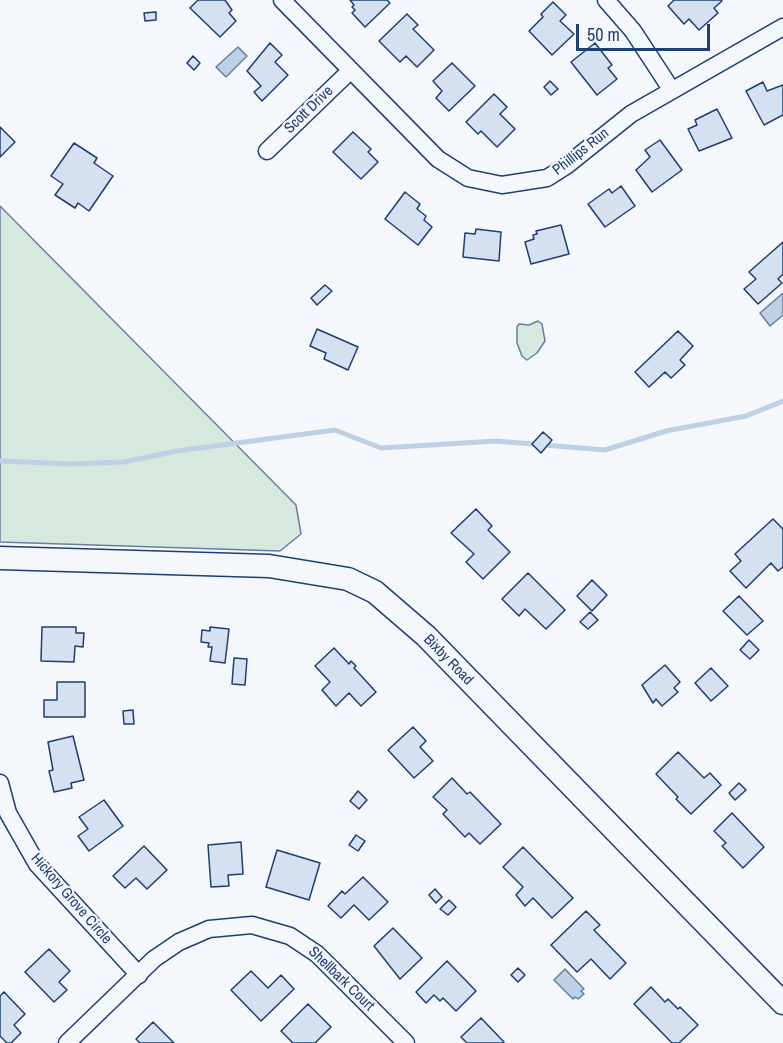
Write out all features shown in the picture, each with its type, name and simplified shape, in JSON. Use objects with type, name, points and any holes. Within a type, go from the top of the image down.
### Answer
[{"type":"street","name":"Phillips Run","points":[[282,0],[447,166],[468,178],[502,185],[547,178],[566,166],[631,114],[671,89],[783,27]]},
{"type":"street","points":[[606,0],[633,31],[671,89]]},
{"type":"street","name":"Scott Drive","points":[[267,151],[351,70]]},
{"type":"street","name":"Bixby Road","points":[[0,558],[269,566],[348,579],[375,592],[426,636],[783,1003]]},
{"type":"street","name":"Hickory Grove Circle","points":[[0,783],[8,813],[37,864],[139,975]]},
{"type":"street","name":"Shellbark Court","points":[[72,1041],[164,951],[194,934],[231,926],[252,925],[290,936],[306,945],[406,1043]]},
{"type":"shaded area","points":[[0,206],[296,505],[301,534],[280,551],[0,542]]},
{"type":"shaded area","points":[[538,321],[542,324],[545,341],[537,353],[527,360],[522,356],[517,343],[517,327],[519,324],[529,325]]},
{"type":"water","points":[[238,47],[247,56],[226,77],[216,67]]},
{"type":"water","points":[[783,293],[783,315],[770,326],[760,313]]},
{"type":"water","points":[[565,969],[584,989],[581,991],[584,994],[578,999],[575,997],[573,999],[554,980]]},
{"type":"building","points":[[198,0],[225,0],[232,10],[229,13],[236,21],[220,37],[190,8]]},
{"type":"building","points":[[350,0],[387,0],[390,3],[365,27],[352,13],[355,10]]},
{"type":"building","points":[[674,0],[722,1],[714,8],[718,13],[699,30],[689,19],[684,24],[668,6]]},
{"type":"building","points":[[553,2],[566,15],[560,21],[574,34],[552,55],[529,31],[543,17],[541,14]]},
{"type":"building","points":[[156,12],[156,20],[145,21],[144,13]]},
{"type":"building","points":[[407,14],[418,25],[413,29],[434,50],[417,67],[406,56],[400,62],[379,41]]},
{"type":"building","points":[[270,43],[282,55],[275,62],[288,75],[262,101],[254,92],[261,86],[247,71]]},
{"type":"building","points":[[595,43],[612,65],[608,68],[617,79],[597,95],[571,62]]},
{"type":"building","points":[[193,56],[200,63],[194,70],[187,63]]},
{"type":"building","points":[[452,63],[475,86],[449,111],[436,98],[442,91],[433,81]]},
{"type":"building","points":[[550,81],[558,89],[551,95],[544,87]]},
{"type":"building","points":[[763,82],[767,91],[783,85],[783,115],[764,125],[746,91]]},
{"type":"building","points":[[494,94],[507,107],[500,114],[515,129],[497,147],[481,131],[478,134],[466,122]]},
{"type":"building","points":[[717,109],[732,138],[699,151],[688,129],[697,125],[695,120]]},
{"type":"building","points":[[0,127],[15,142],[0,157]]},
{"type":"building","points":[[353,132],[371,149],[368,152],[378,162],[361,179],[333,152]]},
{"type":"building","points":[[660,140],[682,170],[652,192],[636,170],[650,157],[645,150]]},
{"type":"building","points":[[74,143],[97,158],[94,163],[113,176],[89,211],[78,203],[75,208],[55,195],[63,184],[51,176]]},
{"type":"building","points":[[621,186],[635,206],[605,227],[588,204],[609,189],[612,193]]},
{"type":"building","points":[[405,192],[420,204],[417,209],[426,216],[424,220],[432,227],[418,245],[385,219]]},
{"type":"building","points":[[561,225],[569,254],[531,264],[525,242],[534,239],[533,235],[537,234],[536,231]]},
{"type":"building","points":[[476,229],[501,232],[499,261],[463,257],[465,233],[475,234]]},
{"type":"building","points":[[783,242],[783,274],[778,279],[782,283],[758,304],[744,289],[756,279],[749,272]]},
{"type":"building","points":[[325,285],[332,291],[317,305],[311,298]]},
{"type":"building","points":[[317,329],[358,347],[348,370],[324,359],[326,353],[310,346]]},
{"type":"building","points":[[678,331],[693,346],[680,360],[685,365],[671,378],[665,372],[649,387],[635,372]]},
{"type":"building","points":[[543,432],[552,440],[541,453],[532,444]]},
{"type":"building","points":[[476,509],[492,526],[488,530],[510,552],[483,579],[466,562],[474,554],[451,533]]},
{"type":"building","points":[[773,519],[783,529],[783,567],[778,571],[771,563],[746,588],[730,571],[741,561],[735,554]]},
{"type":"building","points":[[528,573],[565,610],[546,629],[525,609],[519,616],[502,599]]},
{"type":"building","points":[[592,580],[607,595],[592,611],[577,596]]},
{"type":"building","points":[[739,596],[763,621],[747,635],[723,611]]},
{"type":"building","points":[[590,612],[598,620],[588,629],[580,622]]},
{"type":"building","points":[[42,627],[76,627],[76,633],[84,633],[83,647],[75,646],[74,662],[41,661]]},
{"type":"building","points":[[210,627],[229,629],[225,663],[210,661],[212,647],[208,647],[209,643],[201,642],[202,630],[210,631]]},
{"type":"building","points":[[749,640],[759,650],[750,659],[740,650]]},
{"type":"building","points":[[334,648],[349,664],[351,661],[356,666],[354,668],[376,692],[361,706],[349,693],[336,706],[322,690],[330,682],[315,666]]},
{"type":"building","points":[[234,658],[247,659],[245,685],[232,684]]},
{"type":"building","points":[[665,665],[680,682],[674,688],[678,692],[662,706],[656,699],[653,703],[642,685]]},
{"type":"building","points":[[711,668],[728,686],[711,701],[695,683]]},
{"type":"building","points":[[57,682],[85,682],[85,717],[44,717],[44,700],[57,700]]},
{"type":"building","points":[[133,710],[134,724],[124,724],[123,711]]},
{"type":"building","points":[[413,727],[426,741],[420,747],[433,761],[414,778],[388,750]]},
{"type":"building","points":[[73,736],[84,780],[71,783],[72,788],[54,792],[49,771],[53,770],[48,742]]},
{"type":"building","points":[[678,752],[704,778],[710,773],[721,785],[691,814],[656,774]]},
{"type":"building","points":[[452,778],[467,794],[470,792],[501,824],[480,844],[469,833],[465,837],[443,814],[447,810],[433,797]]},
{"type":"building","points":[[739,783],[746,790],[735,800],[729,793]]},
{"type":"building","points":[[358,791],[367,800],[359,809],[350,801]]},
{"type":"building","points":[[104,800],[123,826],[89,851],[78,836],[88,829],[79,817]]},
{"type":"building","points":[[732,813],[764,847],[743,868],[722,846],[726,843],[714,831]]},
{"type":"building","points":[[356,835],[365,841],[358,851],[349,845]]},
{"type":"building","points":[[241,842],[243,874],[228,875],[229,886],[211,887],[208,845]]},
{"type":"building","points":[[144,846],[167,870],[147,889],[136,878],[125,888],[113,876]]},
{"type":"building","points":[[523,847],[573,898],[552,918],[533,898],[525,906],[516,895],[523,887],[503,867]]},
{"type":"building","points":[[277,850],[320,863],[309,900],[266,887]]},
{"type":"building","points":[[363,877],[388,902],[369,920],[354,905],[341,918],[328,906],[342,891],[345,894]]},
{"type":"building","points":[[435,889],[442,897],[436,903],[429,895]]},
{"type":"building","points":[[449,900],[456,907],[448,915],[440,909]]},
{"type":"building","points":[[586,911],[600,925],[594,930],[626,963],[610,979],[591,959],[577,972],[551,945]]},
{"type":"building","points":[[393,928],[422,958],[400,979],[374,946]]},
{"type":"building","points":[[49,949],[70,971],[59,982],[67,990],[54,1002],[25,972]]},
{"type":"building","points":[[447,961],[476,991],[456,1011],[443,998],[440,1001],[434,995],[426,1003],[416,992]]},
{"type":"building","points":[[518,968],[525,975],[518,982],[511,975]]},
{"type":"building","points":[[251,971],[268,988],[281,975],[294,989],[261,1021],[231,990]]},
{"type":"building","points":[[651,987],[665,1002],[668,999],[678,1009],[680,1007],[698,1025],[679,1043],[672,1043],[634,1004]]},
{"type":"building","points":[[4,992],[25,1014],[14,1025],[21,1033],[11,1043],[7,1043],[0,1036],[0,996]]},
{"type":"building","points":[[308,1004],[331,1027],[315,1043],[293,1043],[281,1031]]},
{"type":"building","points":[[481,1018],[503,1043],[467,1043],[461,1037]]},
{"type":"building","points":[[153,1022],[174,1043],[140,1043],[136,1039]]},
{"type":"waterway","points":[[0,461],[70,464],[124,462],[177,451],[335,430],[381,448],[496,441],[605,450],[666,431],[746,416],[783,401]]}]
